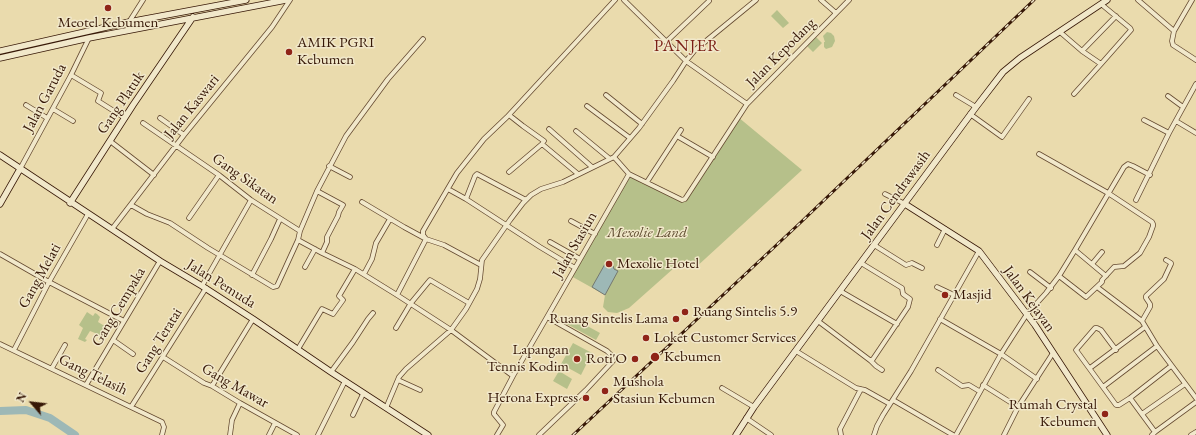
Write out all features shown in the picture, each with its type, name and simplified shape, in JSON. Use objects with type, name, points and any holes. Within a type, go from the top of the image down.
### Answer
[{"type":"main road","points":[[0,51],[129,22],[246,0]]},
{"type":"main road","points":[[0,58],[89,38],[286,0]]},
{"type":"main road","name":"Jalan Cendrawasih","points":[[736,435],[746,418],[970,114],[1003,72],[1020,58],[1107,0]]},
{"type":"main road","name":"Gang Platuk","points":[[70,203],[125,118],[194,17]]},
{"type":"main road","name":"Jalan Pemuda","points":[[0,155],[70,203],[160,261],[204,287],[363,394],[428,435]]},
{"type":"main road","points":[[0,204],[20,169]]},
{"type":"main road","name":"Jalan Kejayan","points":[[905,204],[979,251],[1035,325],[1107,435]]},
{"type":"street","points":[[129,22],[143,0]]},
{"type":"street","name":"Jalan Kaswari","points":[[112,229],[184,135],[268,32],[290,0]]},
{"type":"street","points":[[426,239],[423,235],[423,231],[457,173],[484,139],[615,0]]},
{"type":"street","points":[[576,131],[612,158],[629,174],[684,200],[747,104],[686,61],[624,0]]},
{"type":"street","points":[[386,408],[398,380],[406,369],[451,330],[477,288],[480,279],[482,260],[506,225],[531,194],[563,182],[612,158],[642,124],[695,50],[756,0]]},
{"type":"street","points":[[821,0],[836,13]]},
{"type":"street","name":"Jalan Kepodang","points":[[747,104],[849,0]]},
{"type":"street","points":[[1138,0],[1174,31]]},
{"type":"street","points":[[1192,0],[1174,31],[1172,41],[1173,45],[1196,60]]},
{"type":"street","points":[[666,42],[710,1]]},
{"type":"street","points":[[1074,94],[1131,30],[1101,4]]},
{"type":"street","points":[[1082,51],[1116,16]]},
{"type":"street","points":[[1060,32],[1082,51],[1101,64]]},
{"type":"street","name":"Jalan Garuda","points":[[20,169],[71,76],[89,38]]},
{"type":"street","points":[[131,205],[147,214],[170,223],[220,256],[275,288],[298,240],[300,231],[317,191],[346,136],[388,79],[423,39]]},
{"type":"street","points":[[71,76],[102,93],[98,101],[125,118]]},
{"type":"street","points":[[1136,200],[1150,175],[1169,133],[1196,84]]},
{"type":"street","points":[[606,95],[642,124]]},
{"type":"street","points":[[956,95],[976,107]]},
{"type":"street","points":[[1168,96],[1183,107]]},
{"type":"street","points":[[970,114],[1002,137],[1029,99]]},
{"type":"street","points":[[26,105],[48,118]]},
{"type":"street","points":[[587,106],[630,138]]},
{"type":"street","points":[[53,109],[73,121]]},
{"type":"street","points":[[509,114],[544,141],[509,172]]},
{"type":"street","points":[[160,118],[184,135]]},
{"type":"street","points":[[1144,120],[1169,133]]},
{"type":"street","name":"Gang Sikatan","points":[[143,122],[251,200],[300,231]]},
{"type":"street","points":[[1176,122],[1196,133]]},
{"type":"street","points":[[549,129],[592,167]]},
{"type":"street","points":[[647,182],[681,130]]},
{"type":"street","points":[[678,136],[713,157]]},
{"type":"street","points":[[110,141],[154,175]]},
{"type":"street","points":[[542,144],[578,174]]},
{"type":"street","points":[[1039,154],[1108,193],[1152,222],[1153,226],[1140,253],[1124,266],[1114,267],[1102,280],[1102,282],[1085,297],[1059,276]]},
{"type":"street","points":[[796,351],[861,389],[892,402],[954,435],[1001,354],[1027,314],[1051,288],[1059,276],[1124,167],[1128,164],[1150,175]]},
{"type":"street","points":[[329,166],[350,177]]},
{"type":"street","points":[[466,199],[477,174],[526,200]]},
{"type":"street","name":"Jalan Stasiun","points":[[497,435],[503,425],[494,412],[513,376],[629,174]]},
{"type":"street","points":[[189,218],[219,176]]},
{"type":"street","points":[[448,189],[466,199],[540,248],[575,268]]},
{"type":"street","points":[[317,191],[343,205],[327,237],[327,242],[322,253]]},
{"type":"street","points":[[885,194],[905,204]]},
{"type":"street","name":"Gang Teratai","points":[[132,407],[204,287],[251,200]]},
{"type":"street","points":[[362,202],[426,239],[444,246],[481,265]]},
{"type":"street","name":"Gang Melati","points":[[14,350],[49,282],[88,214]]},
{"type":"street","points":[[252,275],[272,239],[280,219]]},
{"type":"street","points":[[364,274],[371,261],[376,243],[390,219]]},
{"type":"street","points":[[571,221],[595,234]]},
{"type":"street","points":[[937,245],[945,229]]},
{"type":"street","points":[[397,294],[426,239]]},
{"type":"street","points":[[298,240],[364,274],[397,294],[451,330],[513,376]]},
{"type":"street","points":[[550,242],[580,259]]},
{"type":"street","points":[[874,245],[906,265],[912,263],[922,268]]},
{"type":"street","points":[[305,267],[315,249]]},
{"type":"street","points":[[1075,250],[1106,276]]},
{"type":"street","points":[[874,435],[877,426],[911,372],[979,251]]},
{"type":"street","points":[[1092,264],[1102,252]]},
{"type":"street","points":[[0,254],[49,282],[124,321]]},
{"type":"street","points":[[1142,321],[1150,307],[1146,296],[1164,279],[1171,264],[1166,260]]},
{"type":"street","name":"Gang Cempaka","points":[[86,385],[160,261]]},
{"type":"street","points":[[861,263],[902,288],[903,294],[910,299],[908,307],[871,361]]},
{"type":"street","points":[[298,349],[322,309],[333,314],[343,299],[339,296],[354,269]]},
{"type":"street","points":[[1030,272],[1051,288]]},
{"type":"street","points":[[396,328],[411,303],[430,280],[469,303]]},
{"type":"street","points":[[937,286],[954,295]]},
{"type":"street","points":[[1097,287],[1142,321],[1156,346],[1196,398]]},
{"type":"street","points":[[840,291],[896,324]]},
{"type":"street","points":[[331,372],[373,313]]},
{"type":"street","points":[[539,435],[614,361],[612,355],[607,351],[547,317]]},
{"type":"street","points":[[212,386],[253,319]]},
{"type":"street","points":[[940,319],[1001,354],[1037,379]]},
{"type":"street","points":[[818,321],[882,370]]},
{"type":"street","points":[[1090,368],[1145,327]]},
{"type":"street","points":[[1116,350],[1101,330],[1095,328],[1076,349],[1076,352],[1090,368],[1118,406],[1171,366]]},
{"type":"street","points":[[113,340],[133,354]]},
{"type":"street","name":"Gang Telasih","points":[[0,344],[162,422],[164,427],[162,435]]},
{"type":"street","points":[[52,368],[65,345]]},
{"type":"street","points":[[1103,387],[1156,346]]},
{"type":"street","points":[[1004,435],[1018,407],[1054,354]]},
{"type":"street","name":"Gang Mawar","points":[[163,357],[204,383],[212,386],[297,435]]},
{"type":"street","points":[[938,370],[962,386],[969,385],[979,390]]},
{"type":"street","points":[[398,380],[420,390]]},
{"type":"street","points":[[318,435],[345,381]]},
{"type":"street","points":[[1142,414],[1185,384]]},
{"type":"street","points":[[983,385],[1018,407]]},
{"type":"street","points":[[722,388],[754,408]]},
{"type":"street","points":[[841,435],[840,429],[861,389]]},
{"type":"street","points":[[353,415],[363,394]]},
{"type":"street","points":[[1130,398],[1142,414],[1153,434],[1196,402]]},
{"type":"street","points":[[230,435],[232,420],[240,403]]},
{"type":"street","points":[[746,418],[771,435]]},
{"type":"street","points":[[269,435],[275,423]]},
{"type":"street","points":[[1192,435],[1196,432]]},
{"type":"green space","points":[[777,10],[789,23],[783,28],[771,16]]},
{"type":"green space","points":[[827,32],[834,36],[835,41],[832,47],[826,49],[824,47],[825,42],[823,36]]},
{"type":"green space","points":[[816,37],[822,43],[813,52],[807,46]]},
{"type":"green space","name":"Mexolie Land","points":[[738,117],[802,170],[694,269],[683,260],[629,308],[617,313],[608,312],[603,307],[605,295],[571,276],[629,174],[685,202]]},
{"type":"green space","points":[[87,312],[93,316],[95,313],[97,314],[100,317],[98,322],[108,328],[100,335],[90,331],[85,339],[87,340],[85,342],[78,339],[83,328],[79,325]]},
{"type":"green space","points":[[571,317],[600,333],[596,340],[565,323]]},
{"type":"green space","name":"Lapangan Tennis Kodim","points":[[573,343],[592,353],[581,375],[561,364]]},
{"type":"green space","points":[[559,371],[572,379],[567,389],[553,381]]},
{"type":"water","points":[[610,263],[614,269],[618,271],[605,295],[592,287],[605,264]]},
{"type":"waterway","points":[[0,411],[26,410],[50,418],[75,435]]},
{"type":"railway","points":[[573,435],[799,224],[1034,0]]},
{"type":"place","name":"Meotel Kebumen","points":[[108,8]]},
{"type":"place","name":"AMIK PGRI Kebumen","points":[[289,52]]},
{"type":"place","name":"Mexolie Hotel","points":[[609,264]]},
{"type":"place","name":"Masjid","points":[[945,295]]},
{"type":"place","name":"Ruang Sintelis 5.9","points":[[685,312]]},
{"type":"place","name":"Ruang Sintelis Lama","points":[[676,319]]},
{"type":"place","name":"Loket Customer Services","points":[[646,338]]},
{"type":"place","name":"Kebumen","points":[[655,357]]},
{"type":"place","name":"Lapangan Tennis Kodim","points":[[577,359]]},
{"type":"place","name":"Roti'O","points":[[635,359]]},
{"type":"place","name":"Mushola Stasiun Kebumen","points":[[605,391]]},
{"type":"place","name":"Herona Express","points":[[586,398]]},
{"type":"place","name":"Rumah Crystal Kebumen","points":[[1105,414]]},
{"type":"district","name":"PANJER","points":[[687,46]]}]
